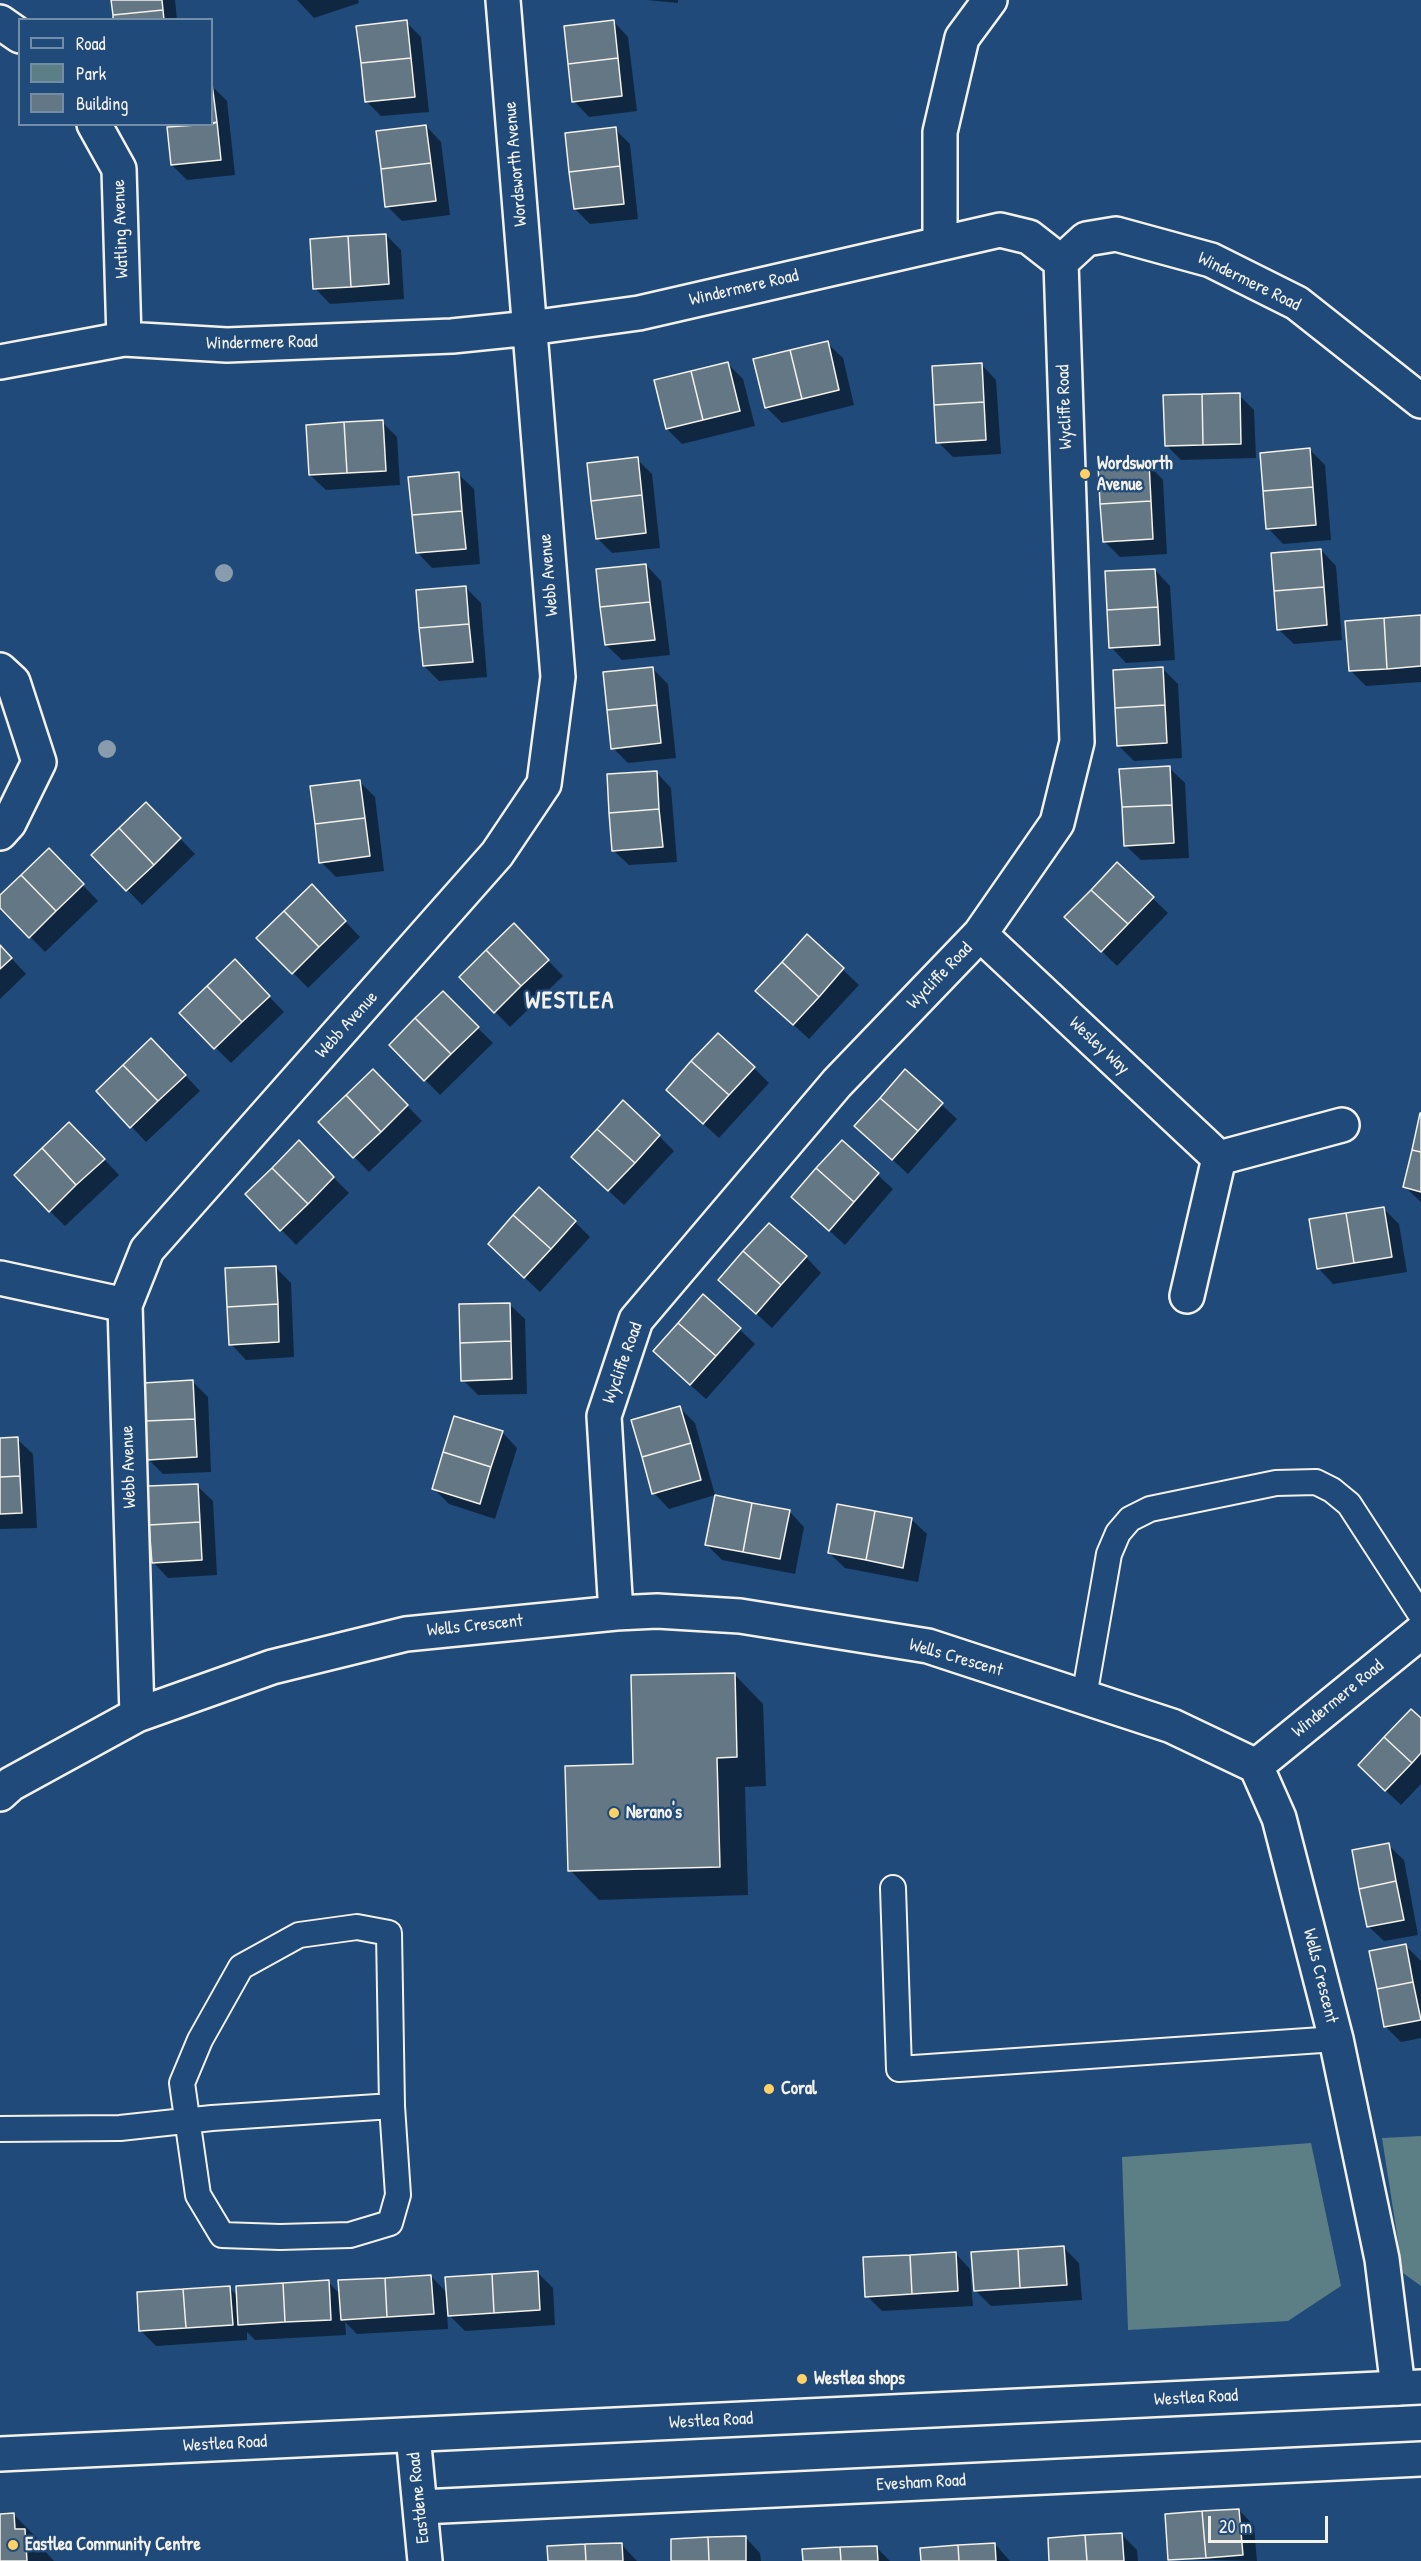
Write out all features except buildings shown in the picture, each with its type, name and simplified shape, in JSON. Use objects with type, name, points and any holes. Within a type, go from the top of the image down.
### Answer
[{"type":"street","name":"Wordsworth Avenue","points":[[503,0],[530,328]]},
{"type":"street","points":[[940,242],[940,132],[962,38],[990,0]]},
{"type":"street","points":[[0,22],[18,35]]},
{"type":"street","name":"Watling Avenue","points":[[95,126],[119,169],[124,339]]},
{"type":"street","name":"Windermere Road","points":[[0,362],[124,339],[227,345],[452,336],[530,328],[639,313],[1000,230],[1029,237],[1060,262],[1086,239],[1116,234],[1211,260],[1297,303],[1421,401]]},
{"type":"street","name":"Wycliffe Road","points":[[616,1613],[604,1416],[636,1320],[837,1083],[980,934],[1057,823],[1077,742],[1060,262]]},
{"type":"street","name":"Webb Avenue","points":[[137,1714],[125,1305],[147,1250],[498,854],[544,784],[558,677],[530,328]]},
{"type":"street","points":[[0,670],[13,682],[39,762],[9,823],[0,833]]},
{"type":"street","name":"Wesley Way","points":[[980,934],[1219,1158]]},
{"type":"street","points":[[1187,1296],[1219,1158],[1342,1125]]},
{"type":"street","points":[[0,1278],[125,1305]]},
{"type":"street","name":"Wells Crescent","points":[[0,1794],[11,1784],[137,1714],[272,1667],[406,1634],[616,1613],[657,1611],[740,1616],[928,1646],[1172,1726],[1256,1766],[1279,1818],[1336,2038],[1410,2388]]},
{"type":"street","name":"Windermere Road","points":[[1256,1766],[1421,1632]]},
{"type":"street","name":"Westlea Road","points":[[0,2454],[1410,2388]]},
{"type":"street","name":"Eastdene Road","points":[[413,2435],[425,2561]]},
{"type":"street","name":"Evesham Road","points":[[421,2507],[1421,2459]]},
{"type":"lane","points":[[1084,1697],[1109,1554],[1118,1533],[1130,1519],[1150,1509],[1276,1484],[1316,1482],[1332,1490],[1349,1504],[1421,1615]]},
{"type":"lane","points":[[893,1888],[899,2068],[1336,2038]]},
{"type":"lane","points":[[357,1927],[389,1933],[393,2106],[398,2195],[390,2223],[350,2235],[280,2238],[222,2235],[198,2195],[187,2121],[182,2083],[200,2040],[241,1967],[299,1935],[357,1927]]},
{"type":"lane","points":[[0,2129],[120,2128],[393,2106]]},
{"type":"green space","points":[[1421,2136],[1421,2286],[1403,2273],[1382,2138]]},
{"type":"green space","points":[[1311,2143],[1341,2286],[1288,2321],[1128,2330],[1122,2157]]},
{"type":"place","name":"Wordsworth Avenue","points":[[1085,474]]},
{"type":"place","name":"Nerano's","points":[[614,1813]]},
{"type":"place","name":"Coral","points":[[769,2089]]},
{"type":"place","name":"Westlea shops","points":[[802,2379]]},
{"type":"place","name":"Eastlea Community Centre","points":[[13,2545]]},
{"type":"district","name":"WESTLEA","points":[[570,1002]]}]
